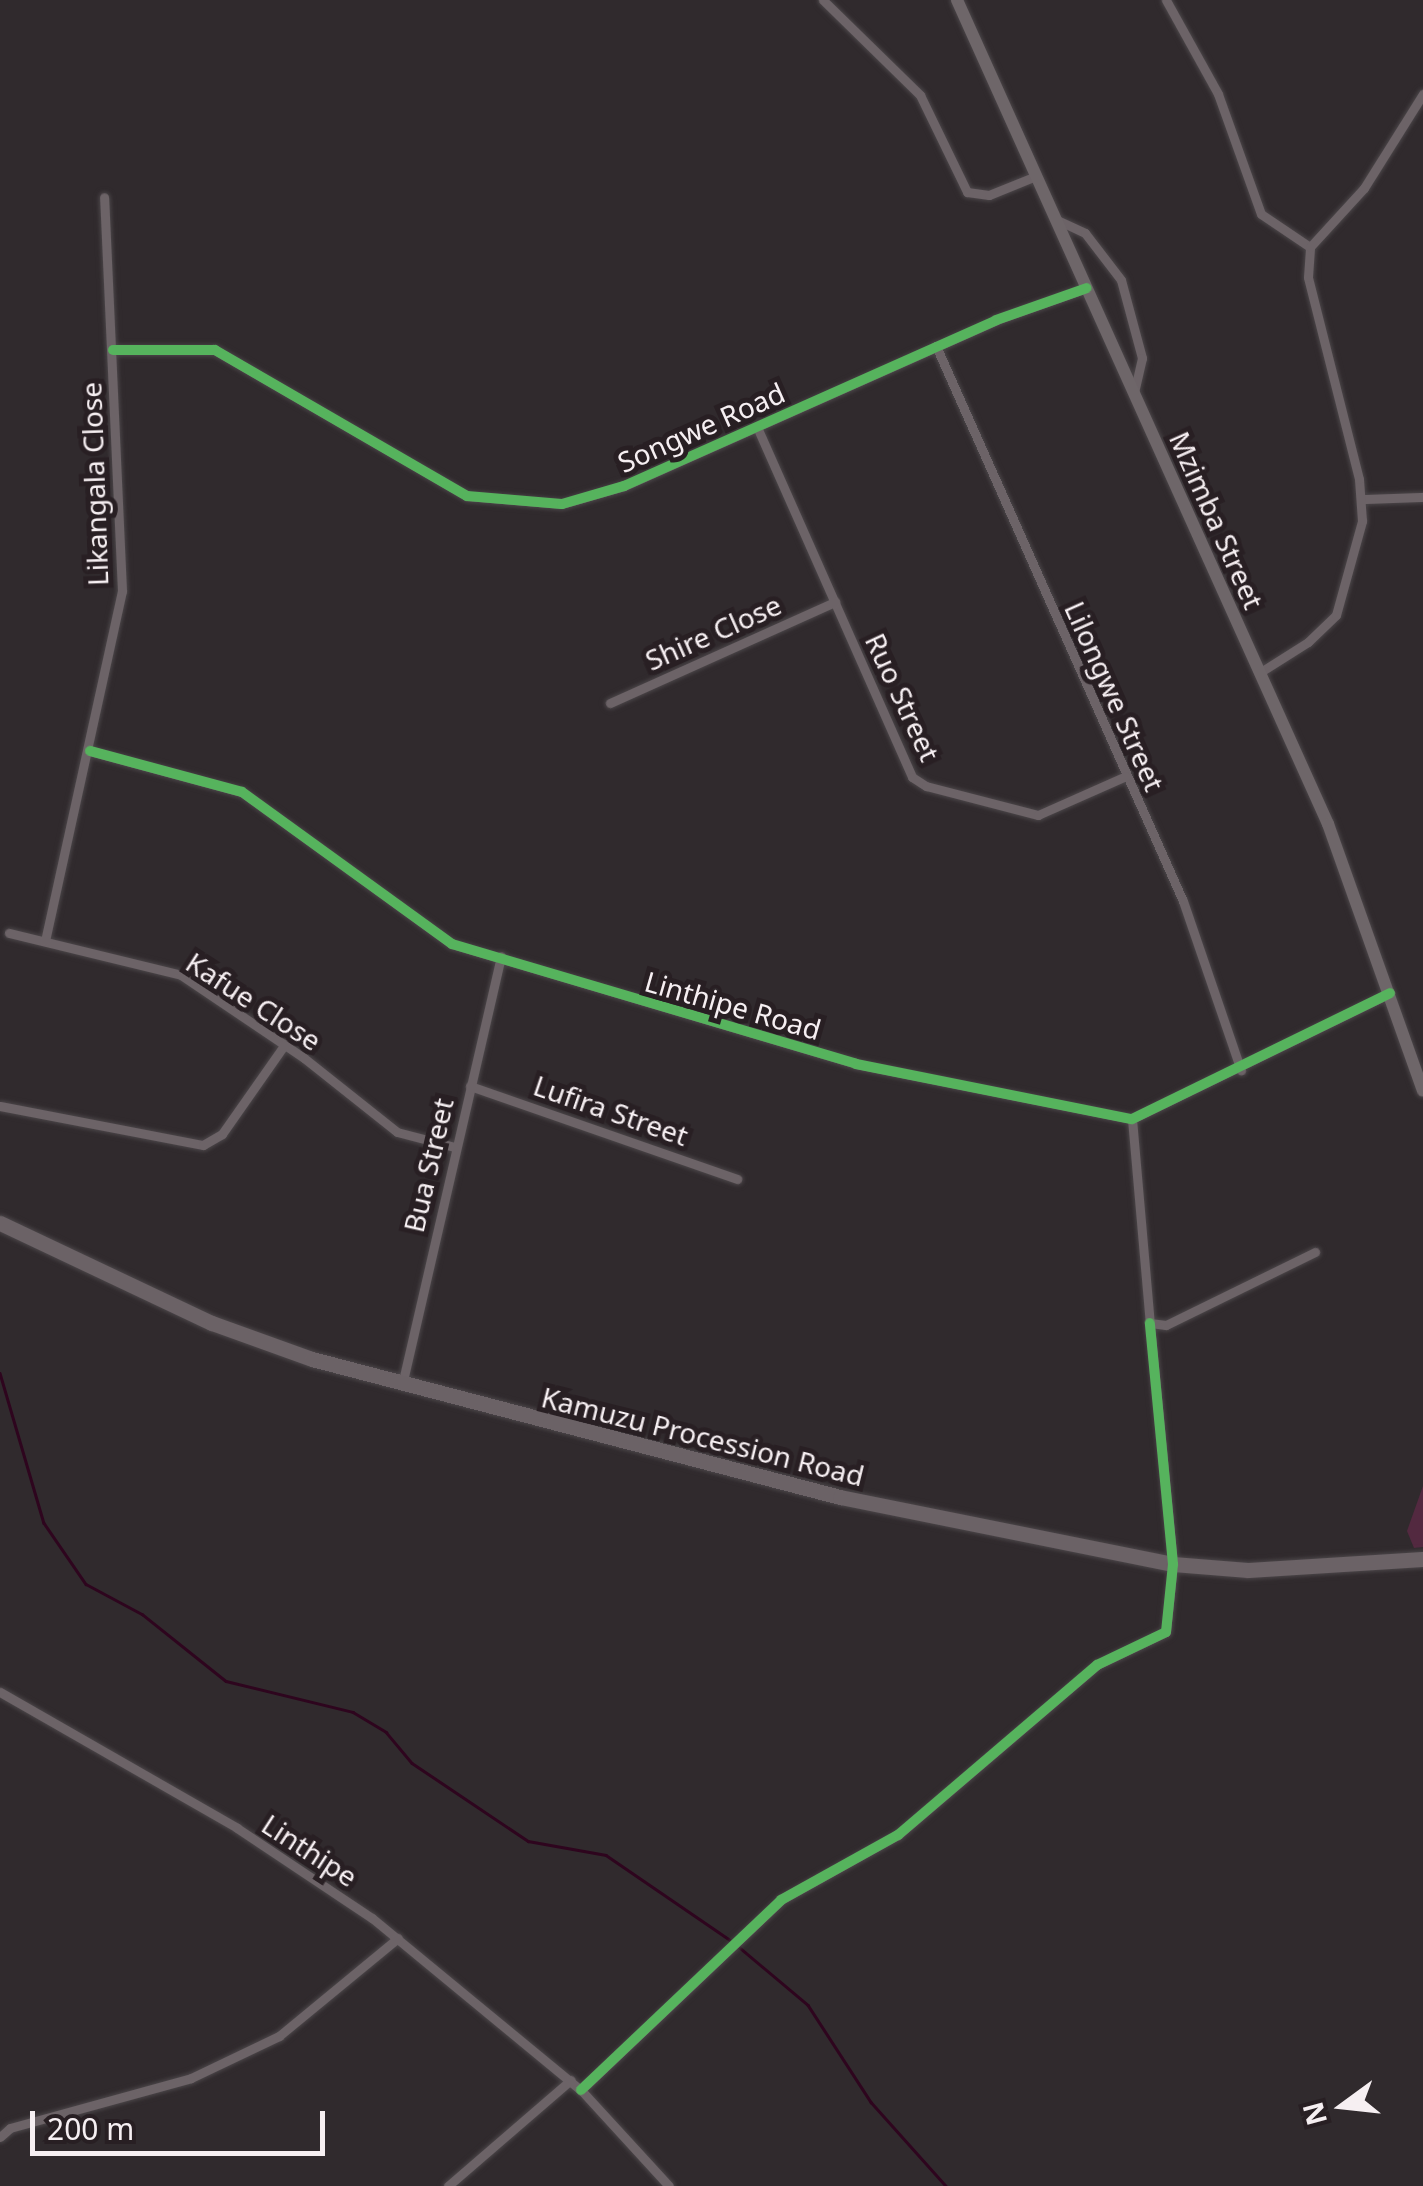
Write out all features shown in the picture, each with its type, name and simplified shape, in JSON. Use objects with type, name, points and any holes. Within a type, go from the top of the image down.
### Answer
[{"type":"highway","name":"Kamuzu Procession Road","points":[[0,1223],[212,1323],[402,1384],[840,1497],[1174,1564],[1248,1570],[1423,1558]]},
{"type":"main road","name":"Mzimba Street","points":[[957,0],[1328,824],[1415,1066]]},
{"type":"main road","points":[[1415,1066],[1423,1091]]},
{"type":"main road","points":[[1415,1066],[1423,1102]]},
{"type":"street","points":[[823,0],[920,95],[967,192],[989,195],[1036,176]]},
{"type":"street","points":[[1166,0],[1218,94],[1262,214],[1310,247]]},
{"type":"street","points":[[1259,673],[1308,642],[1336,615],[1352,572],[1363,499],[1308,277],[1310,247],[1364,188],[1423,94]]},
{"type":"street","name":"Likangala Close","points":[[45,942],[90,751],[122,591],[104,197]]},
{"type":"street","points":[[1055,219],[1085,233],[1122,280],[1142,358],[1134,394]]},
{"type":"street","name":"Songwe Road","points":[[113,350],[215,350],[456,490],[491,502],[578,502],[936,346],[1087,288]]},
{"type":"street","name":"Lilongwe Street","points":[[936,346],[1183,901],[1241,1070]]},
{"type":"street","name":"Ruo Street","points":[[757,427],[919,784],[1038,815],[1126,776]]},
{"type":"street","points":[[1363,499],[1423,497]]},
{"type":"street","name":"Shire Close","points":[[610,703],[835,602]]},
{"type":"street","name":"Linthipe Road","points":[[90,751],[242,792],[437,936],[856,1064],[1132,1119]]},
{"type":"street","name":"Kafue Close","points":[[9,933],[181,975],[285,1044],[397,1132],[454,1147]]},
{"type":"street","name":"Bua Street","points":[[402,1384],[500,956]]},
{"type":"street","points":[[581,2090],[780,1900],[910,1826],[1097,1665],[1166,1632],[1174,1564],[1132,1119],[1241,1070],[1390,993]]},
{"type":"street","points":[[0,1106],[203,1145],[222,1134],[285,1044]]},
{"type":"street","name":"Lufira Street","points":[[470,1086],[737,1178]]},
{"type":"street","points":[[1154,1324],[1315,1252]]},
{"type":"street","name":"Linthipe","points":[[0,1692],[237,1828],[398,1938],[571,2080],[669,2186]]},
{"type":"street","points":[[0,2138],[10,2128],[82,2112],[222,2065],[291,2028],[398,1938]]},
{"type":"street","points":[[448,2186],[571,2080]]},
{"type":"shaded area","points":[[1423,1486],[1423,1547],[1414,1548],[1407,1531]]},
{"type":"waterway","points":[[0,1373],[44,1523],[86,1584],[142,1614],[226,1681],[353,1712],[386,1732],[412,1763],[528,1841],[606,1855],[730,1940]]},
{"type":"waterway","points":[[739,1947],[808,2005],[871,2102],[946,2186]]},
{"type":"cycle path","points":[[113,350],[215,350],[467,496],[562,504],[624,486],[996,320],[1087,288]]},
{"type":"cycle path","points":[[90,751],[242,792],[452,944],[856,1064],[1132,1119],[1390,993]]},
{"type":"cycle path","points":[[581,2090],[781,1900],[898,1835],[1097,1665],[1166,1632],[1173,1564],[1150,1323]]}]
